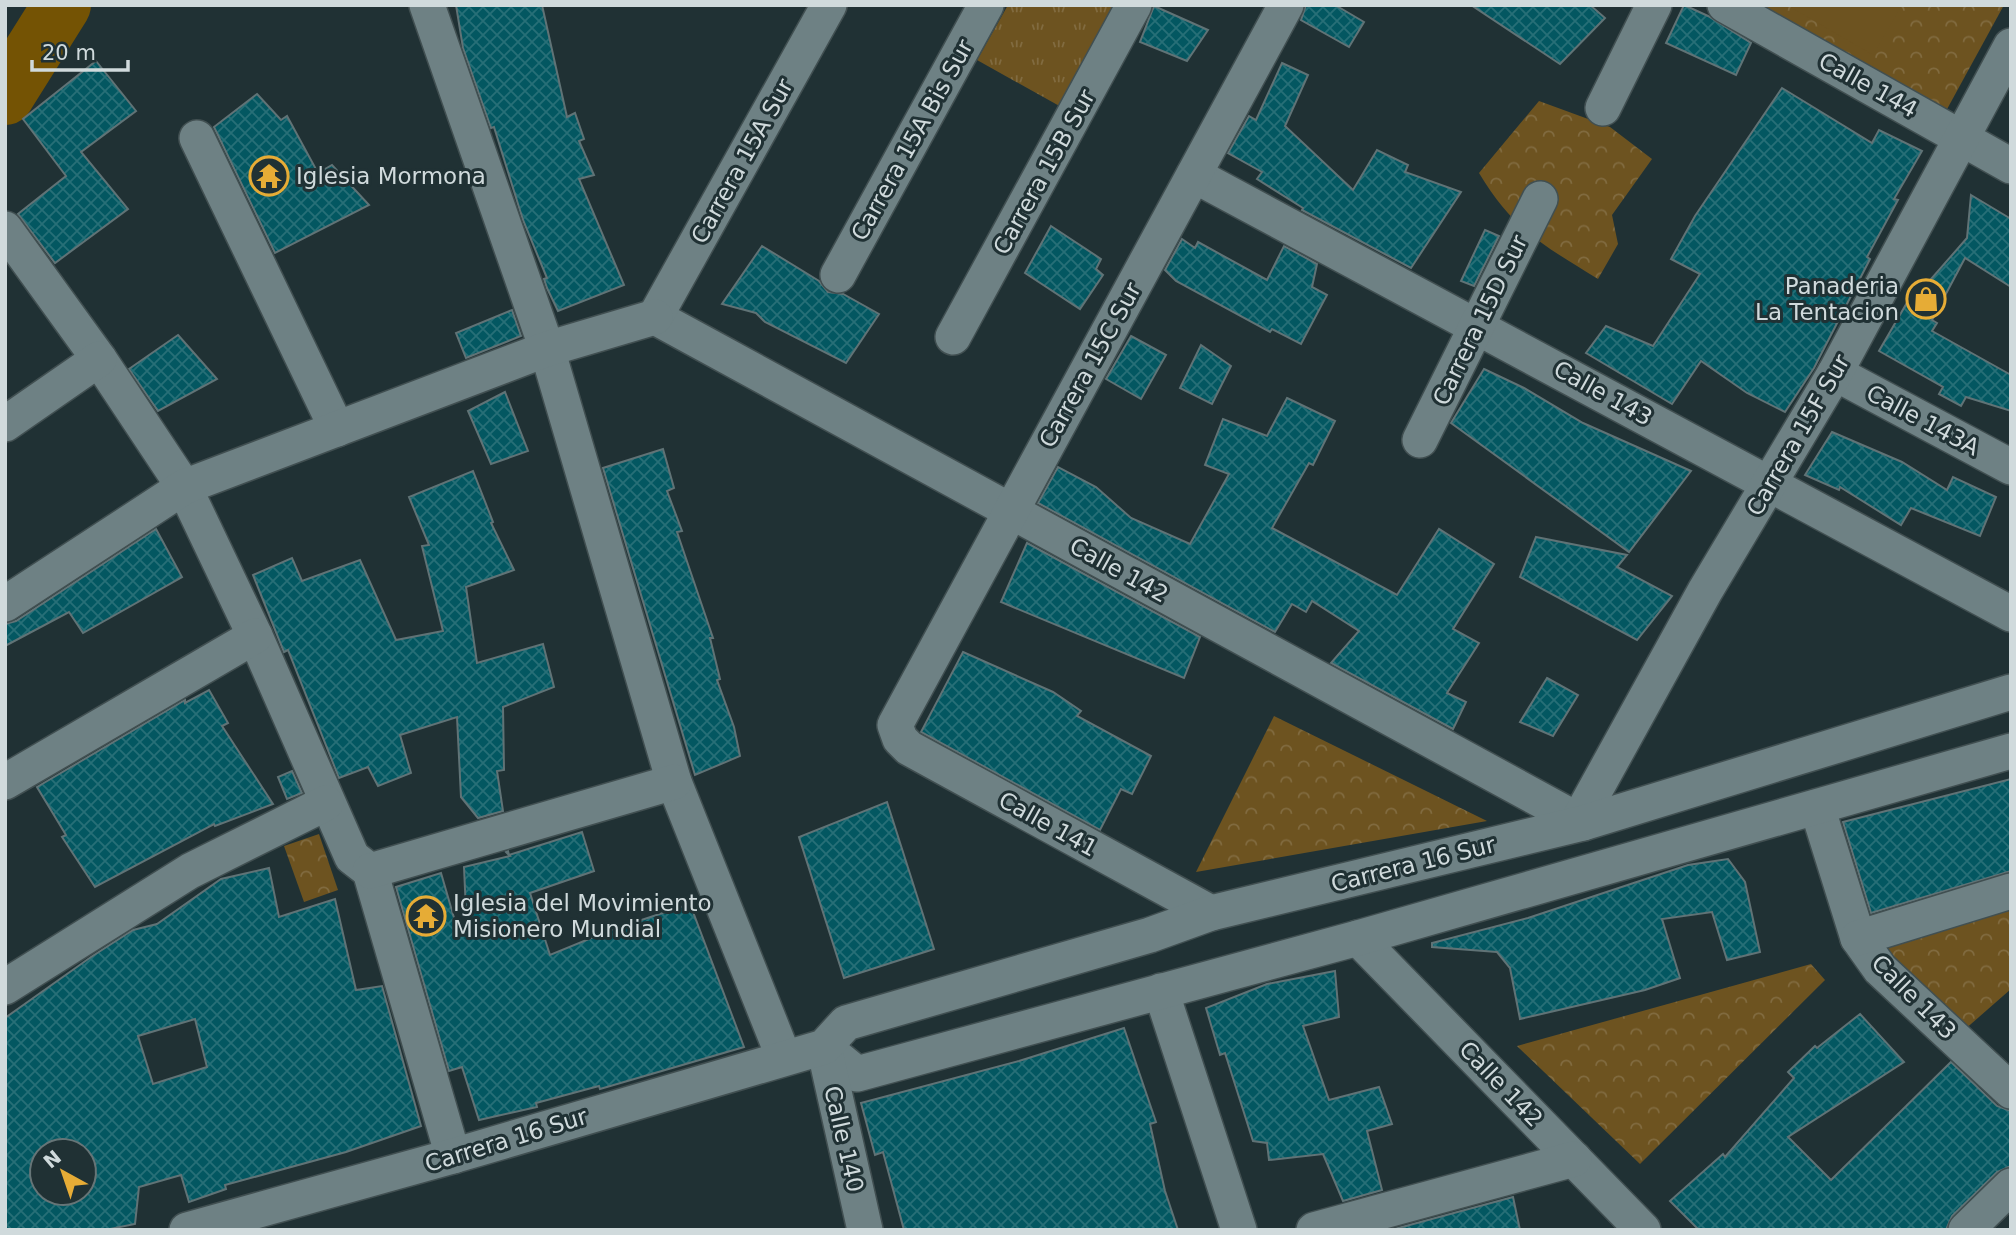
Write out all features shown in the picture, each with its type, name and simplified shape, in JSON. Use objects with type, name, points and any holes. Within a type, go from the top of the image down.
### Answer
[{"type":"street","points":[[427,5],[547,349],[674,782],[784,1058]]},
{"type":"street","name":"Carrera 15A Sur","points":[[655,317],[829,5]]},
{"type":"street","name":"Carrera 15A Bis Sur","points":[[838,275],[986,5]]},
{"type":"street","name":"Carrera 15B Sur","points":[[953,337],[1134,5]]},
{"type":"street","name":"Carrera 15C Sur","points":[[895,725],[1286,5]]},
{"type":"street","points":[[1603,108],[1654,5]]},
{"type":"street","name":"Calle 144","points":[[1725,5],[2011,166]]},
{"type":"street","name":"Carrera 15F Sur","points":[[1581,822],[1705,591],[1835,373],[2011,46]]},
{"type":"street","points":[[197,138],[337,429]]},
{"type":"street","name":"Calle 143","points":[[1194,174],[2011,614]]},
{"type":"street","name":"Carrera 15D Sur","points":[[1420,440],[1540,199]]},
{"type":"street","points":[[5,229],[99,359],[184,487],[255,636],[326,803],[352,857],[370,871],[453,1156]]},
{"type":"street","points":[[5,604],[184,487],[547,349],[655,317]]},
{"type":"street","name":"Calle 142","points":[[655,317],[1581,822]]},
{"type":"street","points":[[5,424],[99,359]]},
{"type":"street","name":"Calle 143A","points":[[1835,373],[2011,467]]},
{"type":"street","points":[[5,782],[255,636]]},
{"type":"street","name":"Carrera 16 Sur","points":[[187,1230],[824,1048],[846,1023],[1150,935],[1211,913],[1581,822],[2011,692]]},
{"type":"street","name":"Calle 141","points":[[895,725],[900,739],[909,748],[1211,913]]},
{"type":"street","points":[[824,1048],[857,1074],[1358,938],[2011,751]]},
{"type":"street","points":[[370,871],[674,782]]},
{"type":"street","points":[[5,988],[190,871],[326,803]]},
{"type":"street","name":"Calle 143","points":[[1817,807],[1858,938],[1880,969],[2011,1091]]},
{"type":"street","points":[[1858,938],[2011,891]]},
{"type":"street","name":"Calle 142","points":[[1358,938],[1643,1230]]},
{"type":"street","points":[[1161,991],[1239,1230]]},
{"type":"street","name":"Calle 140","points":[[824,1048],[865,1230]]},
{"type":"street","points":[[1314,1230],[1574,1159]]},
{"type":"street","points":[[1966,1230],[2011,1186]]},
{"type":"green space","points":[[1008,5],[1120,6],[1063,108],[977,60]]},
{"type":"green space","points":[[1751,5],[2004,5],[1946,111]]},
{"type":"green space","points":[[1787,5],[1902,5],[1873,55]]},
{"type":"green space","points":[[1539,101],[1610,127],[1652,159],[1612,215],[1618,244],[1598,279],[1545,245],[1517,223],[1479,173]]},
{"type":"green space","points":[[1274,716],[1487,821],[1196,872]]},
{"type":"green space","points":[[319,834],[338,890],[304,902],[284,846]]},
{"type":"green space","points":[[2011,905],[2011,989],[1963,1031],[1879,945]]},
{"type":"green space","points":[[1811,964],[1825,980],[1640,1164],[1517,1046]]},
{"type":"building","points":[[456,5],[542,5],[567,117],[575,113],[584,139],[579,141],[594,175],[579,179],[624,285],[558,311],[547,288],[544,279],[547,278],[523,220],[494,127],[491,128],[463,48]]},
{"type":"building","points":[[1306,5],[1335,5],[1364,22],[1349,47],[1301,20]]},
{"type":"building","points":[[1471,5],[1590,5],[1605,18],[1560,64]]},
{"type":"building","points":[[1684,5],[1708,16],[1751,43],[1736,75],[1666,43]]},
{"type":"building","points":[[1154,6],[1208,30],[1187,61],[1140,42]]},
{"type":"building","points":[[96,61],[136,111],[81,152],[128,209],[55,263],[18,214],[66,176],[23,119]]},
{"type":"building","points":[[1282,63],[1308,75],[1285,126],[1353,190],[1377,150],[1408,165],[1405,172],[1461,192],[1411,268],[1302,210],[1303,208],[1257,179],[1262,172],[1228,153],[1249,116],[1256,120]]},
{"type":"building","points":[[1782,88],[1872,143],[1879,130],[1922,151],[1894,199],[1898,200],[1867,257],[1870,259],[1814,368],[1785,412],[1747,393],[1701,361],[1672,404],[1586,353],[1606,326],[1653,346],[1700,274],[1671,259],[1695,216]]},
{"type":"building","points":[[257,94],[281,120],[287,116],[318,173],[332,165],[369,205],[275,253],[214,127]]},
{"type":"building","points":[[1971,195],[2011,219],[2011,287],[1965,258],[1932,320],[1937,323],[1932,331],[2011,375],[2011,411],[1966,397],[1961,406],[1939,394],[1943,387],[1879,351],[1919,282],[1925,286],[1967,238]]},
{"type":"building","points":[[1051,226],[1101,259],[1096,269],[1103,275],[1080,309],[1025,273]]},
{"type":"building","points":[[1485,230],[1499,236],[1474,286],[1461,281]]},
{"type":"building","points":[[1182,239],[1195,248],[1198,242],[1267,280],[1284,246],[1317,264],[1312,287],[1327,295],[1301,344],[1272,329],[1270,332],[1176,281],[1165,270]]},
{"type":"building","points":[[762,246],[819,281],[828,292],[843,294],[879,314],[846,363],[765,322],[756,313],[722,304]]},
{"type":"building","points":[[512,310],[521,336],[466,358],[456,333]]},
{"type":"building","points":[[178,335],[217,379],[158,411],[129,369]]},
{"type":"building","points":[[1131,336],[1166,355],[1141,399],[1106,379]]},
{"type":"building","points":[[1201,345],[1231,366],[1212,404],[1180,388]]},
{"type":"building","points":[[1484,369],[1524,388],[1583,423],[1691,471],[1629,552],[1451,423]]},
{"type":"building","points":[[505,392],[528,451],[491,464],[468,411]]},
{"type":"building","points":[[1287,398],[1335,421],[1313,465],[1309,463],[1272,528],[1397,595],[1439,529],[1494,564],[1453,629],[1479,643],[1447,693],[1466,702],[1453,729],[1331,663],[1359,631],[1312,601],[1306,612],[1292,604],[1275,632],[1038,503],[1058,467],[1096,487],[1131,518],[1190,544],[1229,474],[1205,465],[1223,419],[1267,436]]},
{"type":"building","points":[[1832,432],[1902,462],[1947,490],[1953,477],[1996,497],[1980,536],[1911,508],[1901,525],[1840,487],[1839,490],[1805,475]]},
{"type":"building","points":[[663,449],[674,488],[667,491],[682,531],[677,532],[713,638],[710,638],[720,679],[717,680],[734,727],[740,756],[695,775],[603,468]]},
{"type":"building","points":[[473,471],[493,522],[491,523],[514,570],[466,587],[477,663],[543,644],[554,687],[503,707],[504,770],[497,771],[503,811],[478,818],[461,797],[457,717],[400,735],[411,773],[378,786],[368,767],[339,778],[288,650],[284,652],[253,575],[292,558],[302,581],[360,560],[396,640],[443,631],[422,546],[429,545],[409,497]]},
{"type":"building","points":[[156,529],[182,577],[83,633],[69,612],[5,646],[5,624],[16,621]]},
{"type":"building","points":[[1536,537],[1627,555],[1617,567],[1672,596],[1637,640],[1520,577]]},
{"type":"building","points":[[1027,543],[1200,637],[1184,678],[1001,602]]},
{"type":"building","points":[[963,652],[1053,692],[1081,711],[1077,716],[1151,756],[1132,794],[1121,789],[1100,830],[921,732]]},
{"type":"building","points":[[1547,678],[1578,695],[1553,736],[1520,722]]},
{"type":"building","points":[[209,690],[228,723],[222,726],[273,804],[215,826],[214,824],[95,887],[62,837],[66,835],[37,787],[185,700],[185,703]]},
{"type":"building","points":[[292,771],[302,793],[287,799],[278,777]]},
{"type":"building","points":[[2011,779],[2011,871],[1871,913],[1843,822]]},
{"type":"building","points":[[887,802],[934,949],[844,978],[799,837]]},
{"type":"building","points":[[582,832],[594,871],[530,893],[550,955],[611,930],[690,904],[744,1047],[600,1089],[599,1086],[536,1103],[537,1107],[479,1120],[462,1067],[449,1071],[396,887],[441,873],[459,935],[467,934],[464,867]]},
{"type":"building","points":[[1728,859],[1745,882],[1760,952],[1727,960],[1712,912],[1662,919],[1680,978],[1645,990],[1520,1019],[1510,968],[1497,952],[1432,947],[1432,943],[1528,918],[1688,865]]},
{"type":"building","points":[[269,868],[279,917],[335,899],[356,990],[382,986],[421,1126],[346,1152],[225,1185],[226,1189],[189,1202],[181,1175],[139,1187],[135,1224],[105,1230],[5,1230],[5,1018],[133,930],[157,924],[221,879]],"holes":[[[195,1019],[207,1067],[153,1084],[138,1036]]]},
{"type":"building","points":[[1335,971],[1339,1017],[1303,1026],[1329,1100],[1379,1087],[1392,1124],[1367,1131],[1382,1190],[1343,1201],[1323,1154],[1269,1160],[1267,1143],[1253,1141],[1225,1053],[1220,1055],[1206,1008],[1267,984]]},
{"type":"building","points":[[1860,1014],[1904,1062],[1788,1137],[1831,1180],[1951,1062],[1997,1106],[2011,1111],[2011,1166],[1997,1172],[1952,1216],[1946,1230],[1699,1230],[1670,1201],[1723,1154],[1725,1157],[1794,1078],[1788,1072],[1815,1046],[1817,1048]]},
{"type":"building","points":[[1124,1028],[1156,1122],[1150,1124],[1165,1191],[1178,1230],[904,1230],[883,1152],[875,1155],[861,1103],[1019,1061]]},
{"type":"building","points":[[1513,1197],[1520,1230],[1391,1230]]},
{"type":"waterway","points":[[5,96],[62,5]]},
{"type":"place","name":"Iglesia Mormona","points":[[269,176]]},
{"type":"place","name":"Panaderia La Tentacion","points":[[1926,299]]},
{"type":"place","name":"Iglesia del Movimiento Misionero Mundial","points":[[426,916]]}]
